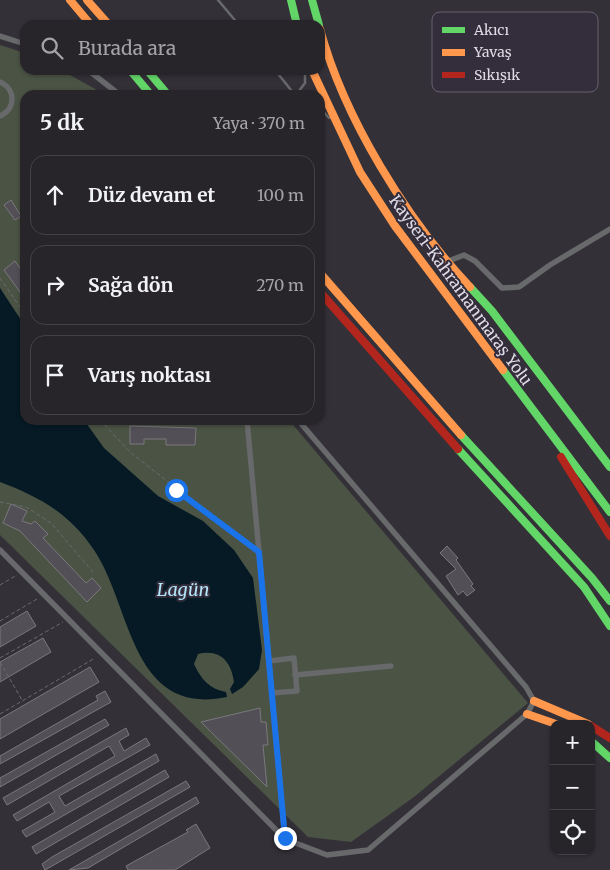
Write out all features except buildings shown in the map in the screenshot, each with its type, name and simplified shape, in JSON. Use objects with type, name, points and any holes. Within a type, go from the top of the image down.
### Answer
[{"type":"main road","points":[[70,0],[87,20]]},
{"type":"main road","points":[[88,0],[105,20]]},
{"type":"main road","points":[[291,0],[296,20]]},
{"type":"main road","points":[[312,0],[318,20]]},
{"type":"main road","name":"Kayseri-Kahramanmaraş Yolu","points":[[325,48],[329,63],[364,137],[403,201],[446,262],[492,311],[610,467]]},
{"type":"main road","points":[[134,75],[147,90]]},
{"type":"main road","points":[[151,75],[164,90]]},
{"type":"main road","name":"Kayseri-Kahramanmaraş Yolu","points":[[314,75],[321,90]]},
{"type":"main road","name":"Kayseri-Kahramanmaraş Yolu","points":[[325,98],[360,172],[396,226],[534,413],[610,512]]},
{"type":"main road","points":[[325,279],[422,393],[592,578],[610,601]]},
{"type":"main road","points":[[325,298],[414,402],[584,587],[610,626]]},
{"type":"main road","points":[[534,413],[610,536]]},
{"type":"main road","points":[[586,434],[610,458]]},
{"type":"main road","points":[[534,701],[579,720]]},
{"type":"main road","points":[[527,714],[550,722]]},
{"type":"main road","points":[[595,729],[610,738]]},
{"type":"main road","points":[[595,745],[610,758]]},
{"type":"street","points":[[0,36],[20,42]]},
{"type":"street","points":[[94,75],[114,90]]},
{"type":"street","points":[[0,82],[8,88],[12,98],[9,110],[0,116]]},
{"type":"street","points":[[446,262],[464,255],[475,260],[502,288],[519,287],[550,265],[610,229]]},
{"type":"street","points":[[247,425],[285,838]]},
{"type":"street","points":[[0,550],[285,838],[326,855],[368,850],[527,714],[534,701],[526,687],[302,425]]},
{"type":"street","points":[[269,661],[294,658],[297,691],[272,693]]},
{"type":"street","points":[[295,675],[391,666]]},
{"type":"lane","points":[[218,0],[235,20]]},
{"type":"lane","points":[[279,75],[291,90]]},
{"type":"lane","points":[[299,90],[305,83],[305,75]]},
{"type":"lane","points":[[325,113],[338,127]]},
{"type":"path","points":[[0,278],[20,307]]},
{"type":"path","points":[[105,425],[146,465],[259,552]]},
{"type":"path","points":[[0,502],[26,507],[51,523],[94,572]]},
{"type":"path","points":[[0,585],[22,572]]},
{"type":"path","points":[[0,621],[44,595]]},
{"type":"path","points":[[0,658],[68,619]]},
{"type":"path","points":[[0,714],[103,653]]},
{"type":"path","points":[[0,662],[22,700]]},
{"type":"green space","points":[[0,45],[20,51],[20,75],[70,75],[97,90],[20,90],[20,425],[293,425],[528,703],[414,797],[351,842],[308,837],[0,535]]},
{"type":"water","name":"Lagün","points":[[0,288],[20,318],[20,425],[88,425],[104,448],[158,496],[203,521],[234,550],[253,578],[262,650],[259,669],[243,687],[232,694],[230,689],[234,682],[230,668],[223,658],[212,653],[198,654],[194,664],[206,683],[220,691],[226,692],[227,697],[195,699],[171,690],[152,674],[138,652],[107,573],[85,537],[53,508],[28,494],[0,482]]},
{"type":"traffic: fast","points":[[291,0],[296,20]]},
{"type":"traffic: fast","points":[[312,0],[318,20]]},
{"type":"traffic: fast","points":[[134,75],[147,90]]},
{"type":"traffic: fast","points":[[151,75],[164,90]]},
{"type":"traffic: fast","points":[[470,287],[492,311],[610,467]]},
{"type":"traffic: fast","points":[[503,370],[610,512]]},
{"type":"traffic: fast","points":[[461,435],[592,578],[610,601]]},
{"type":"traffic: fast","points":[[458,449],[584,587],[610,626]]},
{"type":"traffic: fast","points":[[595,745],[610,758]]},
{"type":"traffic: slow","points":[[70,0],[87,20]]},
{"type":"traffic: slow","points":[[87,0],[105,20]]},
{"type":"traffic: slow","points":[[325,44],[345,97],[361,132],[380,166],[423,231],[470,287]]},
{"type":"traffic: slow","points":[[314,75],[321,90]]},
{"type":"traffic: slow","points":[[325,98],[360,172],[395,226],[503,370]]},
{"type":"traffic: slow","points":[[325,279],[461,435]]},
{"type":"traffic: slow","points":[[534,701],[579,720]]},
{"type":"traffic: slow","points":[[527,714],[550,722]]},
{"type":"traffic: jam","points":[[325,298],[458,449]]},
{"type":"traffic: jam","points":[[561,457],[610,536]]},
{"type":"traffic: jam","points":[[595,729],[610,738]]},
{"type":"route","points":[[176,490],[259,552],[285,838]]}]
